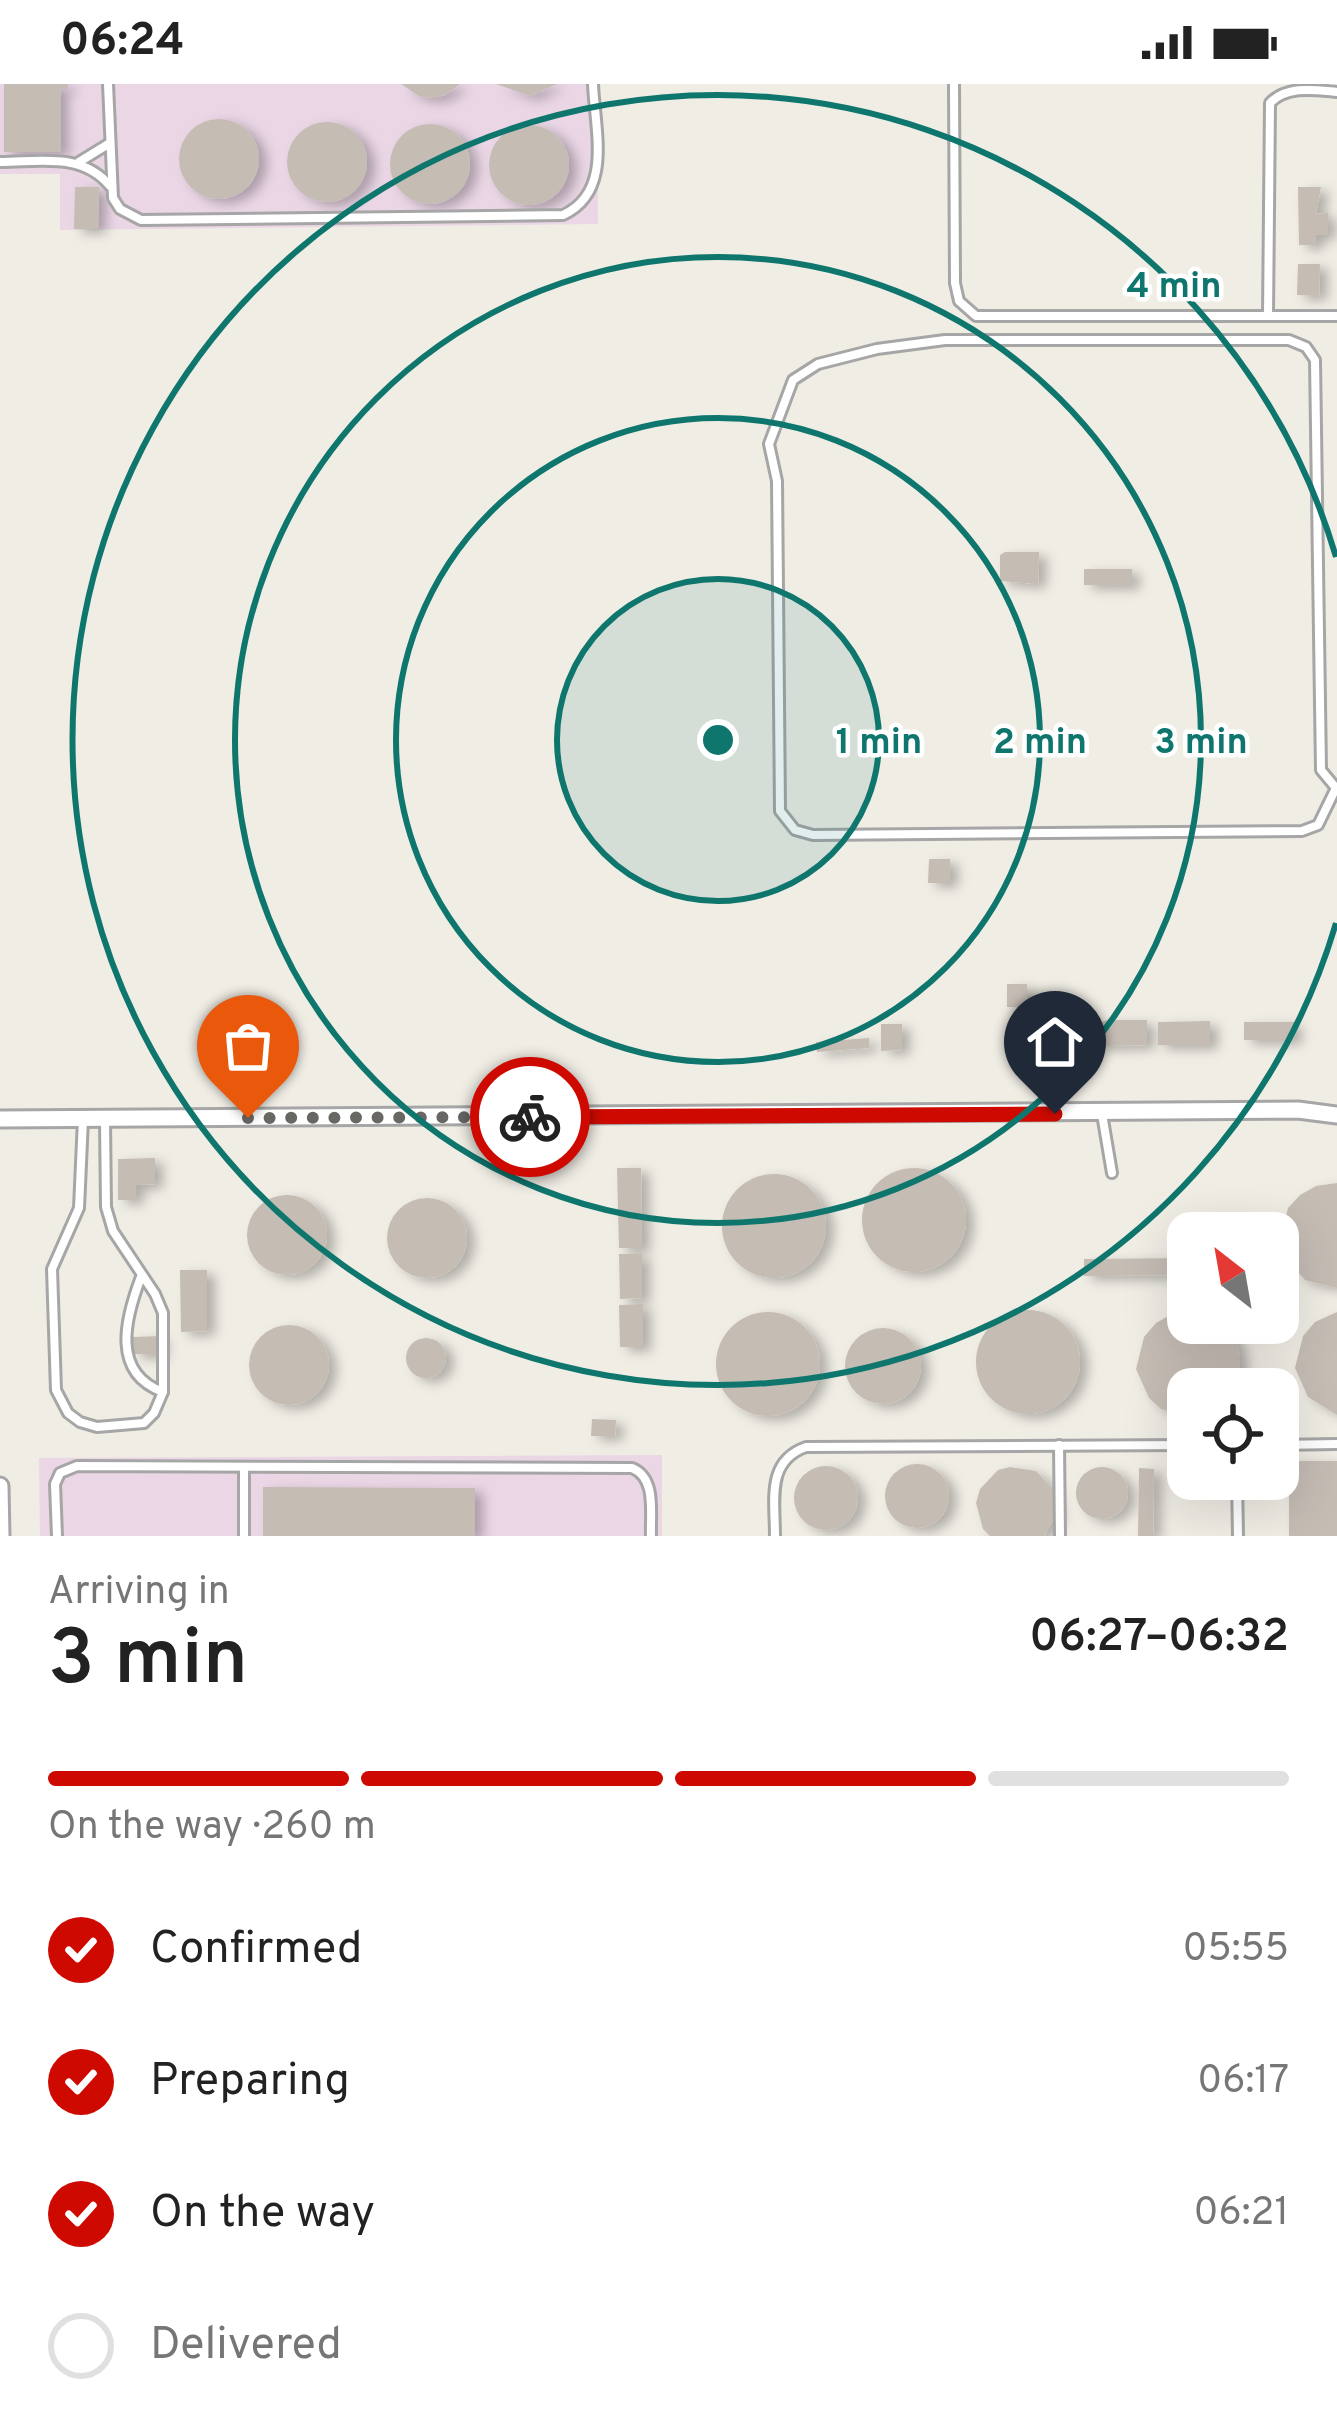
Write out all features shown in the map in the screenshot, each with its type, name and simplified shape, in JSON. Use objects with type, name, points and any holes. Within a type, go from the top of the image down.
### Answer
[{"type":"street","points":[[1298,1111],[1337,1099]]},
{"type":"street","points":[[0,1119],[1337,1114]]},
{"type":"street","points":[[0,1486],[1,1536]]},
{"type":"lane","points":[[108,84],[110,187]]},
{"type":"lane","points":[[78,162],[98,172],[120,209],[141,220],[563,215],[582,206],[594,188],[593,84]]},
{"type":"lane","points":[[954,84],[955,283],[959,301],[976,316],[1337,316]]},
{"type":"lane","points":[[1268,316],[1270,103],[1276,96],[1306,89],[1337,92]]},
{"type":"lane","points":[[0,162],[78,162],[110,143]]},
{"type":"lane","points":[[945,340],[1288,340],[1306,346],[1315,360],[1321,770],[1336,788],[1318,825],[1302,831],[813,835],[795,830],[780,811],[777,481],[769,444],[794,380],[818,364],[945,340]]},
{"type":"lane","points":[[1102,1114],[1112,1173]]},
{"type":"lane","points":[[83,1119],[79,1208],[52,1269],[56,1390],[68,1413],[97,1427],[144,1423],[164,1392],[163,1313],[113,1231],[106,1207],[105,1119]]},
{"type":"lane","points":[[141,1276],[128,1315],[129,1361],[140,1381],[164,1392]]},
{"type":"lane","points":[[1299,1444],[1337,1444]]},
{"type":"lane","points":[[1059,1445],[1060,1536]]},
{"type":"lane","points":[[775,1536],[776,1476],[786,1457],[799,1449],[1167,1445]]},
{"type":"lane","points":[[57,1536],[55,1484],[60,1473],[71,1467],[632,1468],[648,1481],[651,1536]]},
{"type":"lane","points":[[244,1468],[244,1536]]},
{"type":"lane","points":[[1238,1500],[1238,1536]]},
{"type":"shaded area","points":[[0,84],[597,84],[598,224],[60,230],[60,174],[0,174]]},
{"type":"shaded area","points":[[662,1455],[662,1536],[40,1536],[39,1458]]},
{"type":"building","points":[[4,84],[68,84],[68,89],[60,89],[61,152],[4,152]]},
{"type":"building","points":[[401,84],[460,84],[433,98],[419,96]]},
{"type":"building","points":[[496,84],[557,84],[530,96]]},
{"type":"building","points":[[219,119],[247,131],[259,159],[247,187],[219,199],[191,187],[179,159],[191,131]]},
{"type":"building","points":[[327,122],[355,134],[367,162],[355,190],[327,202],[299,190],[287,162],[299,134]]},
{"type":"building","points":[[430,124],[458,136],[470,164],[458,192],[430,204],[402,192],[390,164],[402,136]]},
{"type":"building","points":[[529,125],[557,137],[569,165],[557,193],[529,205],[501,193],[489,165],[501,137]]},
{"type":"building","points":[[75,187],[99,187],[98,229],[74,229]]},
{"type":"building","points":[[1298,187],[1321,187],[1316,214],[1328,213],[1328,235],[1316,235],[1316,245],[1299,245]]},
{"type":"building","points":[[1298,264],[1320,264],[1319,296],[1297,295]]},
{"type":"building","points":[[1039,552],[1038,584],[1000,581],[1000,555]]},
{"type":"building","points":[[1084,569],[1132,569],[1132,585],[1084,585]]},
{"type":"building","points":[[929,859],[950,859],[950,883],[928,883]]},
{"type":"building","points":[[1007,984],[1027,984],[1027,1007],[1007,1007]]},
{"type":"building","points":[[1147,1020],[1147,1045],[1097,1046],[1096,1024]]},
{"type":"building","points":[[1210,1021],[1210,1045],[1158,1045],[1158,1022]]},
{"type":"building","points":[[1244,1022],[1294,1022],[1294,1040],[1244,1040]]},
{"type":"building","points":[[881,1024],[902,1024],[902,1050],[881,1051]]},
{"type":"building","points":[[869,1038],[869,1048],[817,1052],[816,1042]]},
{"type":"building","points":[[155,1158],[155,1184],[136,1185],[136,1200],[118,1200],[118,1159]]},
{"type":"building","points":[[617,1168],[641,1168],[642,1248],[619,1248]]},
{"type":"building","points":[[914,1168],[934,1172],[951,1183],[962,1200],[966,1220],[962,1240],[951,1257],[934,1268],[914,1272],[894,1268],[877,1257],[866,1240],[862,1220],[866,1200],[877,1183],[894,1172]]},
{"type":"building","points":[[774,1174],[794,1178],[811,1189],[822,1206],[826,1226],[822,1246],[811,1263],[794,1274],[774,1278],[754,1274],[737,1263],[726,1246],[722,1226],[726,1206],[737,1189],[754,1178]]},
{"type":"building","points":[[1337,1183],[1337,1288],[1305,1280],[1299,1273],[1299,1212],[1287,1212],[1300,1195],[1316,1186]]},
{"type":"building","points":[[287,1195],[315,1207],[327,1235],[315,1263],[287,1275],[259,1263],[247,1235],[259,1207]]},
{"type":"building","points":[[427,1198],[455,1210],[467,1238],[455,1266],[427,1278],[399,1266],[387,1238],[399,1210]]},
{"type":"building","points":[[619,1254],[642,1254],[642,1298],[620,1299]]},
{"type":"building","points":[[1167,1258],[1167,1275],[1084,1276],[1084,1259]]},
{"type":"building","points":[[180,1270],[207,1270],[207,1331],[181,1332]]},
{"type":"building","points":[[643,1304],[643,1347],[620,1347],[619,1305]]},
{"type":"building","points":[[1028,1310],[1048,1314],[1065,1325],[1076,1342],[1080,1362],[1076,1382],[1065,1399],[1048,1410],[1028,1414],[1008,1410],[991,1399],[980,1382],[976,1362],[980,1342],[991,1325],[1008,1314]]},
{"type":"building","points":[[768,1312],[788,1316],[805,1327],[816,1344],[820,1364],[816,1384],[805,1401],[788,1412],[768,1416],[748,1412],[731,1401],[720,1384],[716,1364],[720,1344],[731,1327],[748,1316]]},
{"type":"building","points":[[1337,1312],[1337,1415],[1308,1397],[1299,1368],[1295,1368],[1303,1336],[1315,1322]]},
{"type":"building","points":[[1167,1317],[1167,1344],[1237,1344],[1240,1368],[1167,1368],[1167,1411],[1161,1409],[1149,1398],[1136,1369],[1144,1337]]},
{"type":"building","points":[[289,1325],[317,1337],[329,1365],[317,1393],[289,1405],[261,1393],[249,1365],[261,1337]]},
{"type":"building","points":[[883,1328],[910,1339],[921,1366],[910,1393],[883,1404],[856,1393],[845,1366],[856,1339]]},
{"type":"building","points":[[160,1336],[160,1354],[133,1354],[133,1337]]},
{"type":"building","points":[[426,1338],[440,1344],[446,1358],[440,1372],[426,1378],[412,1372],[406,1358],[412,1344]]},
{"type":"building","points":[[592,1419],[616,1420],[615,1436],[591,1436]]},
{"type":"building","points":[[1299,1461],[1337,1461],[1337,1536],[1289,1536],[1289,1500],[1299,1500]]},
{"type":"building","points":[[917,1464],[940,1473],[949,1496],[940,1519],[917,1528],[894,1519],[885,1496],[894,1473]]},
{"type":"building","points":[[826,1466],[848,1476],[858,1498],[848,1520],[826,1530],[804,1520],[794,1498],[804,1476]]},
{"type":"building","points":[[1102,1467],[1120,1475],[1128,1493],[1120,1511],[1102,1519],[1084,1511],[1076,1493],[1084,1475]]},
{"type":"building","points":[[1139,1468],[1154,1469],[1153,1536],[1138,1536]]},
{"type":"building","points":[[998,1470],[1036,1471],[1053,1489],[1056,1515],[1044,1536],[990,1536],[983,1529],[976,1503],[980,1489]]},
{"type":"building","points":[[263,1487],[475,1488],[475,1536],[263,1536]]},
{"type":"way so far","points":[[248,1118],[530,1117]]},
{"type":"route","points":[[530,1117],[1055,1114]]}]
